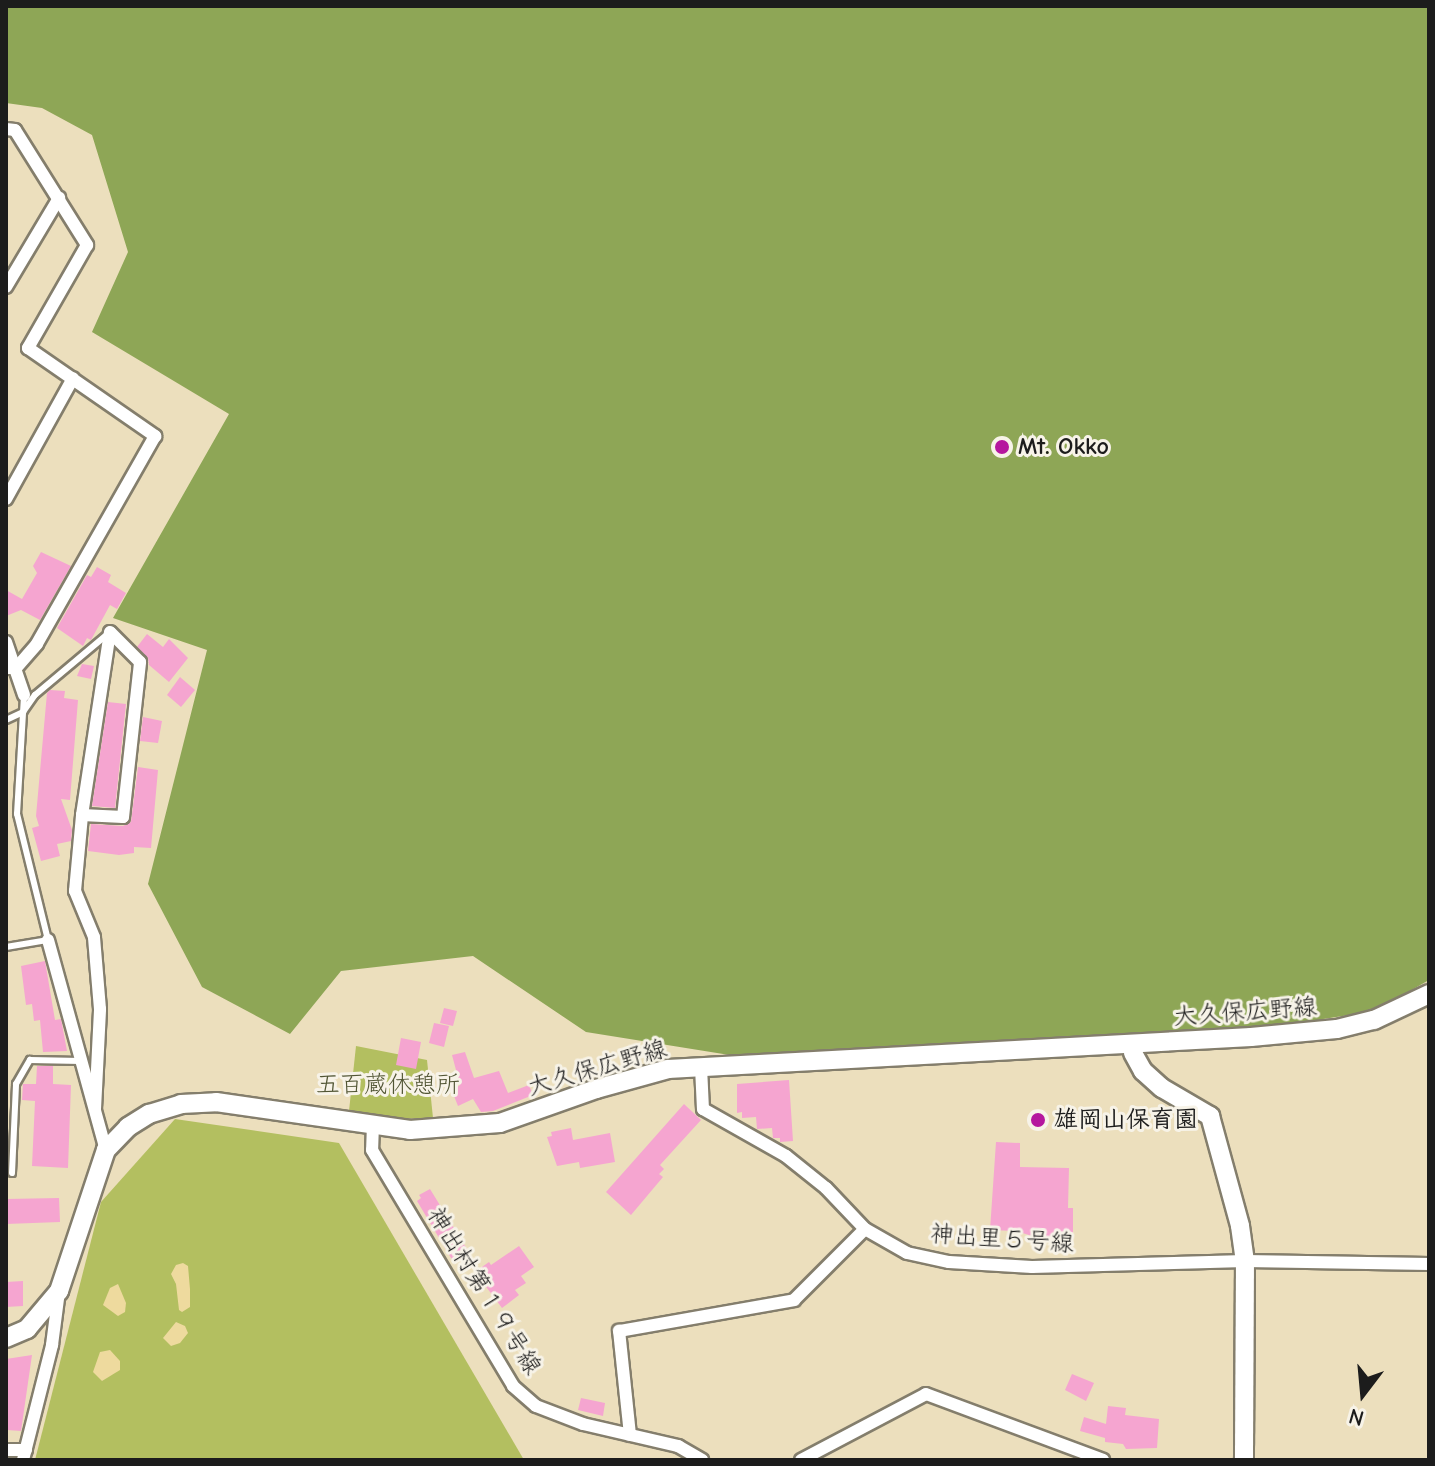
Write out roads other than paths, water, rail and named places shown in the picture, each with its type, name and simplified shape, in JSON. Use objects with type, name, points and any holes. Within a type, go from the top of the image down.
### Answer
[{"type":"street","points":[[6,129],[15,130],[87,245],[28,348],[155,436],[37,644],[11,668]]},
{"type":"street","points":[[6,287],[59,198]]},
{"type":"street","points":[[6,499],[73,378]]},
{"type":"street","points":[[82,815],[123,817],[140,662],[110,632]]},
{"type":"street","points":[[95,1109],[100,1009],[94,937],[75,891],[82,815],[110,632]]},
{"type":"street","points":[[6,642],[11,668],[24,695]]},
{"type":"street","points":[[48,940],[106,1150]]},
{"type":"street","name":"大久保広野線","points":[[6,1338],[27,1329],[59,1291],[106,1150],[128,1127],[149,1114],[181,1104],[216,1102],[410,1130],[500,1123],[596,1089],[668,1069],[1130,1048],[1337,1029],[1374,1020],[1429,994]]},
{"type":"street","points":[[1130,1048],[1143,1071],[1162,1088],[1210,1116],[1240,1226],[1245,1261],[1244,1460]]},
{"type":"street","name":"神出里５号線","points":[[701,1067],[703,1109],[786,1156],[826,1188],[865,1229],[907,1253],[949,1262],[1138,1267],[1245,1261],[1429,1264]]},
{"type":"street","name":"神出村第１９号線","points":[[373,1124],[372,1150],[513,1386],[536,1406],[583,1424],[678,1446],[702,1460]]},
{"type":"street","points":[[630,1435],[619,1331],[794,1300],[865,1229]]},
{"type":"street","points":[[6,1450],[25,1455],[52,1345],[59,1291]]},
{"type":"street","points":[[801,1460],[926,1394],[1103,1460]]},
{"type":"lane","points":[[6,720],[23,712],[35,695],[110,632]]},
{"type":"lane","points":[[6,947],[48,940],[17,814],[24,695]]},
{"type":"lane","points":[[12,1173],[16,1084],[30,1060],[81,1061]]},
{"type":"place","name":"Mt. Okko","points":[[1002,447]]},
{"type":"place","name":"雄岡山保育園","points":[[1038,1120]]},
{"type":"park label","name":"五百蔵休憩所","points":[[388,1085]]}]
